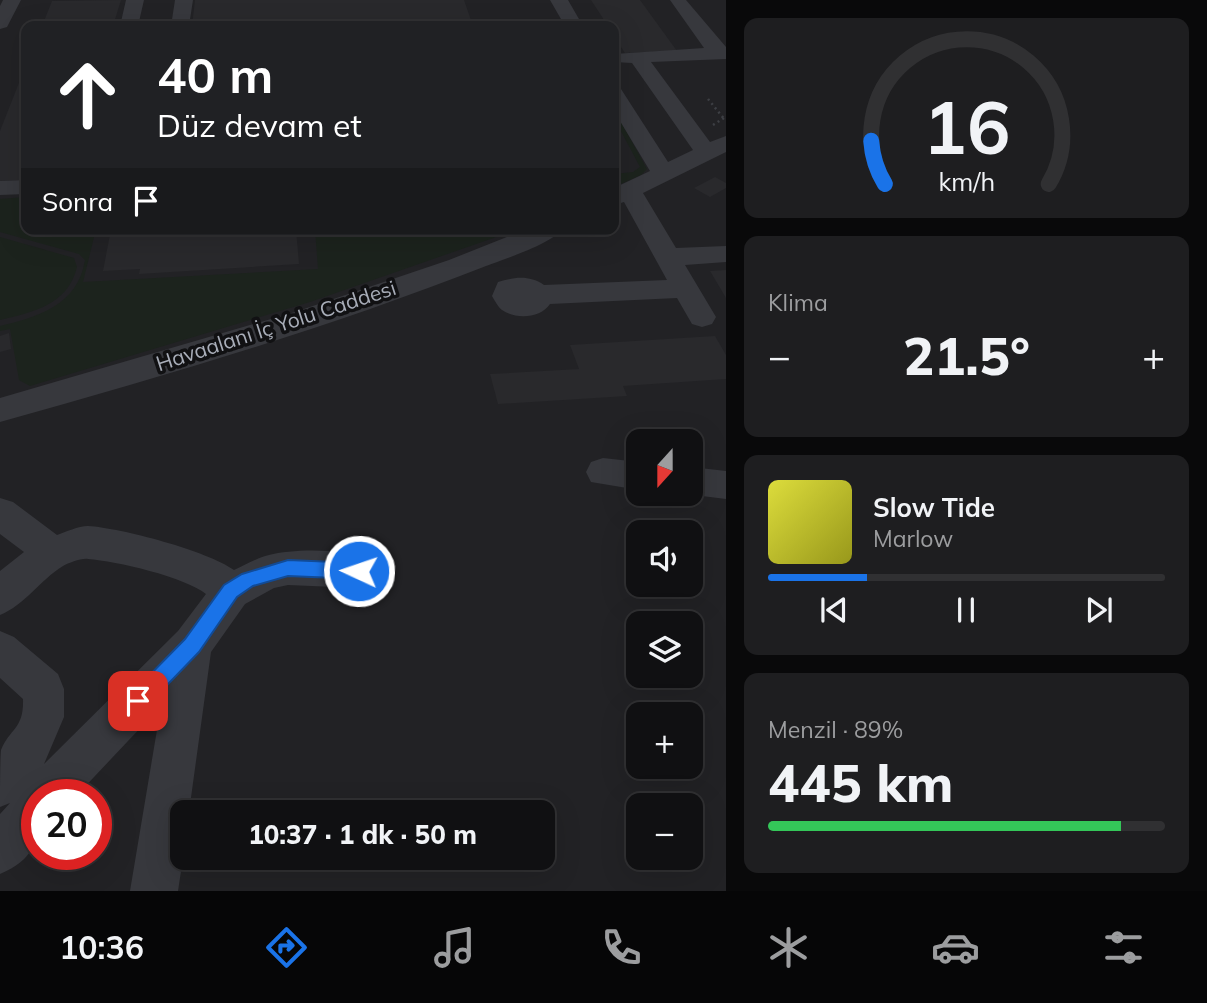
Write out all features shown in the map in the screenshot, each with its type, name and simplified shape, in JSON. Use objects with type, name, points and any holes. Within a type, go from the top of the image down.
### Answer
[{"type":"street","points":[[0,3],[11,0]]},
{"type":"street","points":[[0,23],[11,0]]},
{"type":"street","points":[[131,21],[135,0]]},
{"type":"street","points":[[181,21],[184,0]]},
{"type":"street","points":[[559,0],[571,21]]},
{"type":"street","points":[[678,1],[722,53]]},
{"type":"street","points":[[619,58],[722,53]]},
{"type":"street","points":[[637,57],[720,147],[622,195],[668,257],[702,310]]},
{"type":"street","points":[[619,101],[664,175]]},
{"type":"street","points":[[0,188],[21,187]]},
{"type":"street","name":"Havaalanı İç Yolu Caddesi","points":[[0,410],[84,387],[348,304],[535,235]]},
{"type":"street","points":[[668,257],[726,254]]},
{"type":"street","points":[[537,295],[702,310]]},
{"type":"street","points":[[603,472],[626,474]]},
{"type":"street","points":[[704,482],[726,485]]},
{"type":"street","points":[[0,513],[52,553]]},
{"type":"street","points":[[0,597],[21,576],[52,553],[86,542],[154,556],[208,573],[231,591]]},
{"type":"street","points":[[62,779],[192,645],[231,591],[258,576],[288,568],[359,571]]},
{"type":"street","points":[[154,891],[192,645]]},
{"type":"street","points":[[0,651],[43,689],[45,715],[34,743],[0,784]]},
{"type":"street","points":[[0,850],[21,825]]},
{"type":"path","points":[[708,99],[726,120]]},
{"type":"shaded area","points":[[0,0],[726,0],[726,891],[0,891]]},
{"type":"shaded area","points":[[619,118],[647,169],[641,175],[619,185],[619,173],[633,172],[640,167],[619,127]]},
{"type":"shaded area","points":[[21,197],[21,235],[95,235],[83,282],[318,269],[315,235],[502,235],[310,302],[30,386],[19,380],[10,329],[0,331],[0,326],[54,307],[74,288],[85,260],[79,254],[0,232],[0,199]]},
{"type":"shaded area","points":[[0,237],[74,258],[77,267],[66,290],[36,310],[0,320]]},
{"type":"building","points":[[121,0],[115,21],[44,21],[52,1]]},
{"type":"building","points":[[195,0],[464,0],[471,21],[193,21]]},
{"type":"building","points":[[591,0],[640,0],[677,51],[625,53],[619,44],[619,21],[605,21]]},
{"type":"building","points":[[21,78],[21,180],[0,181],[0,131]]},
{"type":"building","points":[[715,177],[726,183],[726,188],[710,197],[694,188]]},
{"type":"building","points":[[110,235],[297,235],[299,264],[139,274],[140,269],[103,271]]},
{"type":"building","points":[[726,270],[726,298],[710,271]]},
{"type":"building","points":[[9,333],[11,349],[0,352],[0,336]]},
{"type":"building","points":[[715,336],[726,355],[726,379],[623,386],[627,396],[498,404],[490,374],[579,369],[570,345]]},
{"type":"route","points":[[138,701],[192,645],[231,591],[248,580],[288,568],[359,571]]}]
